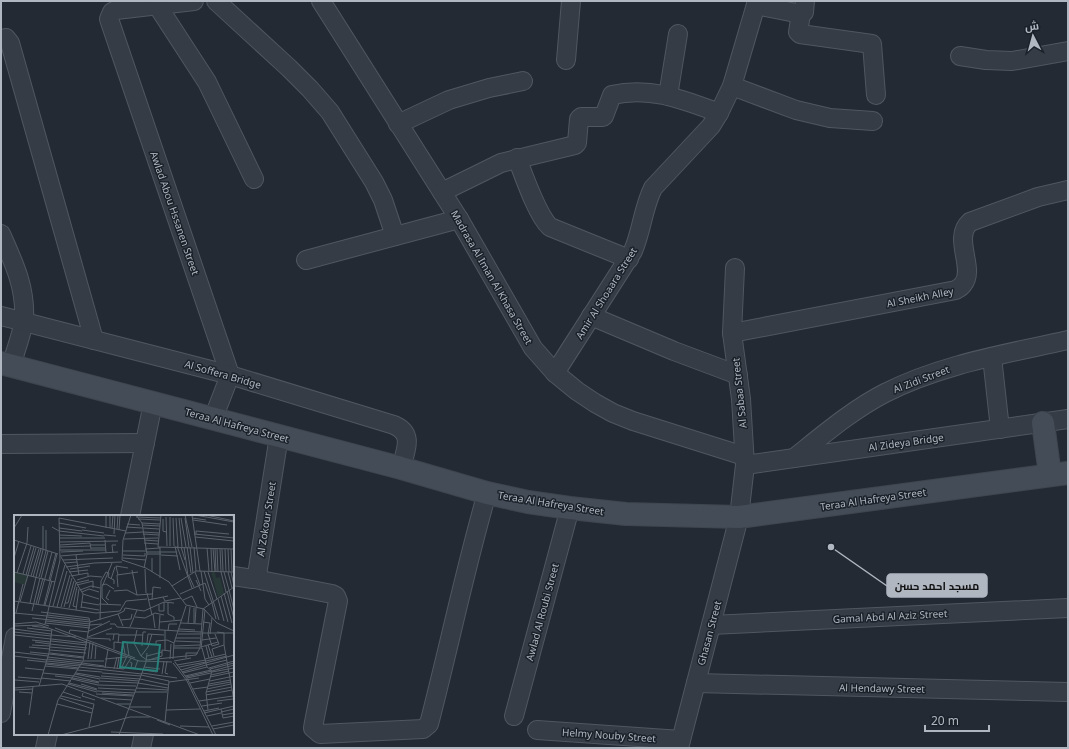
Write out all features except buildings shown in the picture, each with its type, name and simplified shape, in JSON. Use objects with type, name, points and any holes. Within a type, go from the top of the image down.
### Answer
[{"type":"street","points":[[194,1],[157,5],[207,82],[254,179]]},
{"type":"street","points":[[216,1],[289,68],[330,112],[374,182],[383,200],[395,236]]},
{"type":"street","name":"Madrasa Al Iman Al Khasa Street","points":[[321,1],[459,219],[533,348],[555,373],[577,391],[613,413],[744,461]]},
{"type":"street","points":[[566,60],[571,1]]},
{"type":"street","points":[[756,3],[803,7],[798,32],[800,34],[872,44],[876,95]]},
{"type":"street","name":"Amir Al Shoaara Street","points":[[555,373],[629,259],[637,241],[647,200],[653,188],[711,126],[719,114],[732,86],[756,3]]},
{"type":"street","name":"Awlad Abou Hssanen Street","points":[[157,5],[116,10],[110,15],[110,23],[230,375]]},
{"type":"street","points":[[668,96],[678,34]]},
{"type":"street","points":[[1,39],[6,38],[10,43],[94,340]]},
{"type":"street","points":[[960,56],[986,60],[1012,61],[1068,51]]},
{"type":"street","points":[[398,124],[449,100],[489,88],[523,81]]},
{"type":"street","points":[[732,86],[796,110],[830,118],[873,121]]},
{"type":"street","points":[[442,192],[501,163],[575,145],[577,143],[578,119],[581,116],[603,117],[612,95],[650,93],[676,97],[719,114]]},
{"type":"street","points":[[517,158],[545,223],[550,227],[629,259]]},
{"type":"street","name":"Al Sheikh Alley","points":[[732,333],[956,290],[963,285],[967,278],[963,234],[965,226],[970,222],[1038,197],[1068,190]]},
{"type":"street","points":[[306,260],[459,219]]},
{"type":"street","points":[[1,234],[14,261],[20,280],[24,321],[6,364]]},
{"type":"street","name":"Al Sabaa Street","points":[[735,268],[732,333],[743,424],[744,461],[739,517]]},
{"type":"street","name":"Al Soffera Bridge","points":[[1,316],[230,375],[401,428],[406,434],[408,442],[401,468]]},
{"type":"street","points":[[591,316],[674,351],[738,375]]},
{"type":"street","name":"Al Zidi Street","points":[[793,458],[852,413],[885,393],[926,375],[955,366],[1068,340]]},
{"type":"street","points":[[992,357],[1000,429]]},
{"type":"street","name":"Teraa Al Hafreya Street","points":[[6,364],[401,468],[487,493],[528,502],[626,514],[739,517],[1059,474]]},
{"type":"street","points":[[213,418],[230,375]]},
{"type":"street","points":[[130,515],[153,403]]},
{"type":"street","name":"Al Zideya Bridge","points":[[744,461],[793,458],[1068,419]]},
{"type":"street","points":[[1043,423],[1059,474]]},
{"type":"street","name":"Al Zokour Street","points":[[255,579],[257,575],[279,436]]},
{"type":"street","points":[[1,444],[145,443]]},
{"type":"street","points":[[234,576],[253,580],[255,579],[336,596],[338,601],[313,728],[316,732],[320,734],[423,729],[429,724],[445,663],[471,548],[487,493]]},
{"type":"street","name":"Awlad Al Roubi Street","points":[[514,716],[570,508]]},
{"type":"street","name":"Ghasan Street","points":[[680,744],[739,517]]},
{"type":"street","name":"Gamal Abd Al Aziz Street","points":[[711,625],[1068,608]]},
{"type":"street","points":[[1,713],[14,642]]},
{"type":"street","name":"Al Hendawy Street","points":[[696,684],[1068,692]]},
{"type":"street","name":"Helmy Nouby Street","points":[[537,730],[680,744]]},
{"type":"street","points":[[45,748],[48,735]]},
{"type":"street","points":[[141,748],[144,735]]},
{"type":"place","name":"مسجد احمد حسن","points":[[831,547]]}]
